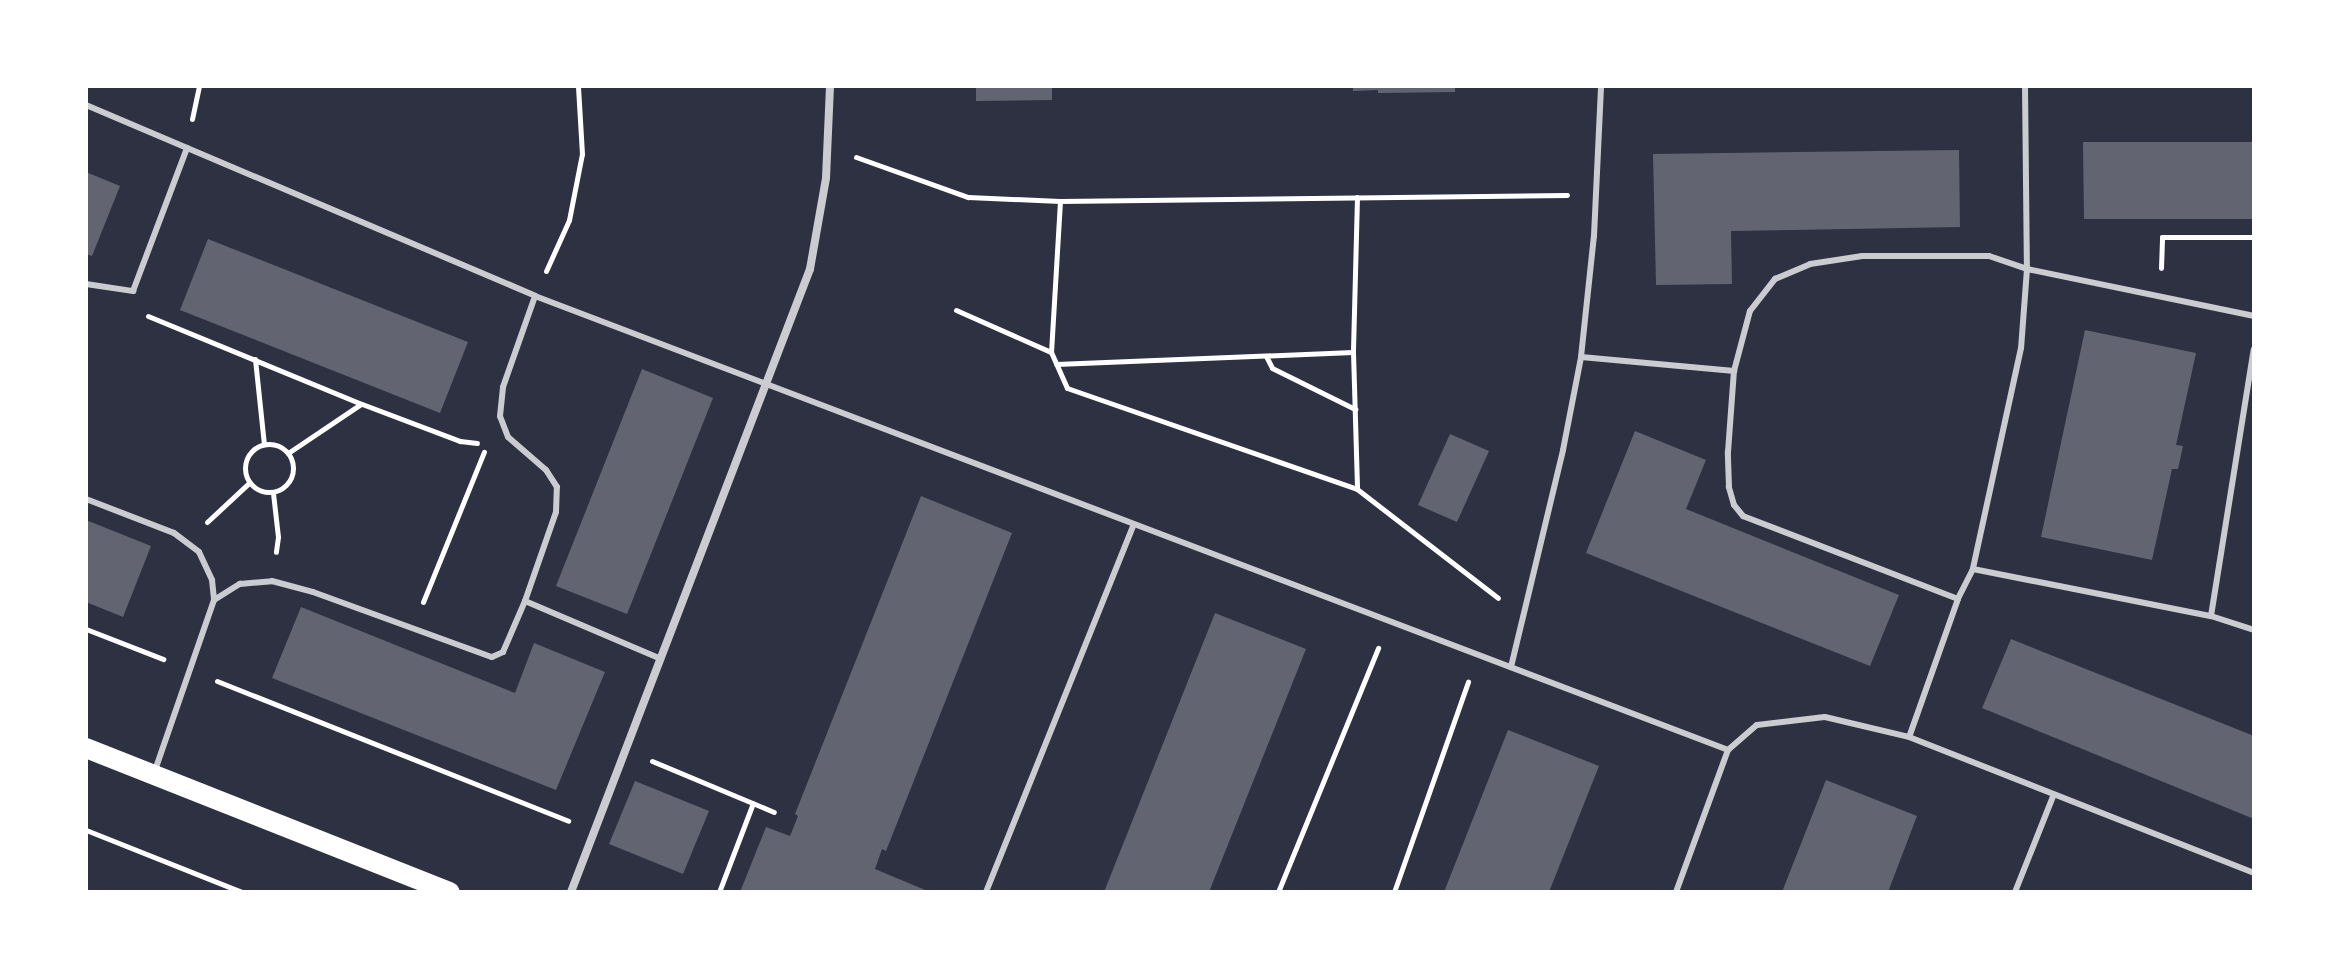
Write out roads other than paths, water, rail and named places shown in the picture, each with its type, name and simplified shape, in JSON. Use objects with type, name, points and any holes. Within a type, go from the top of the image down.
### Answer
[{"type":"main road","points":[[86,748],[450,892]]},
{"type":"street","points":[[571,892],[810,269],[826,178],[830,86]]},
{"type":"lane","points":[[1511,667],[1581,357],[1596,195],[1601,86]]},
{"type":"lane","points":[[1909,737],[1958,599],[1973,569],[2021,348],[2027,269],[2025,86]]},
{"type":"lane","points":[[86,105],[535,296],[1728,750]]},
{"type":"lane","points":[[86,284],[133,291],[187,148]]},
{"type":"lane","points":[[1958,599],[1743,516],[1729,487],[1728,452],[1734,371],[1750,311],[1775,279],[1810,264],[1862,256],[1989,256],[2027,269],[2254,316]]},
{"type":"lane","points":[[214,600],[240,584],[272,581],[492,657],[503,652],[525,601],[556,512],[557,487],[546,470],[508,437],[500,416],[503,387],[535,296]]},
{"type":"lane","points":[[2211,616],[2254,349]]},
{"type":"lane","points":[[1581,357],[1734,371]]},
{"type":"lane","points":[[86,499],[174,533],[199,552],[212,580],[214,600],[192,671],[153,775]]},
{"type":"lane","points":[[986,892],[1133,526]]},
{"type":"lane","points":[[1973,569],[2211,616],[2254,630]]},
{"type":"lane","points":[[525,601],[661,659]]},
{"type":"lane","points":[[1676,892],[1728,750],[1757,725],[1825,717],[1909,737],[2254,873]]},
{"type":"lane","points":[[2015,892],[2054,794]]}]
